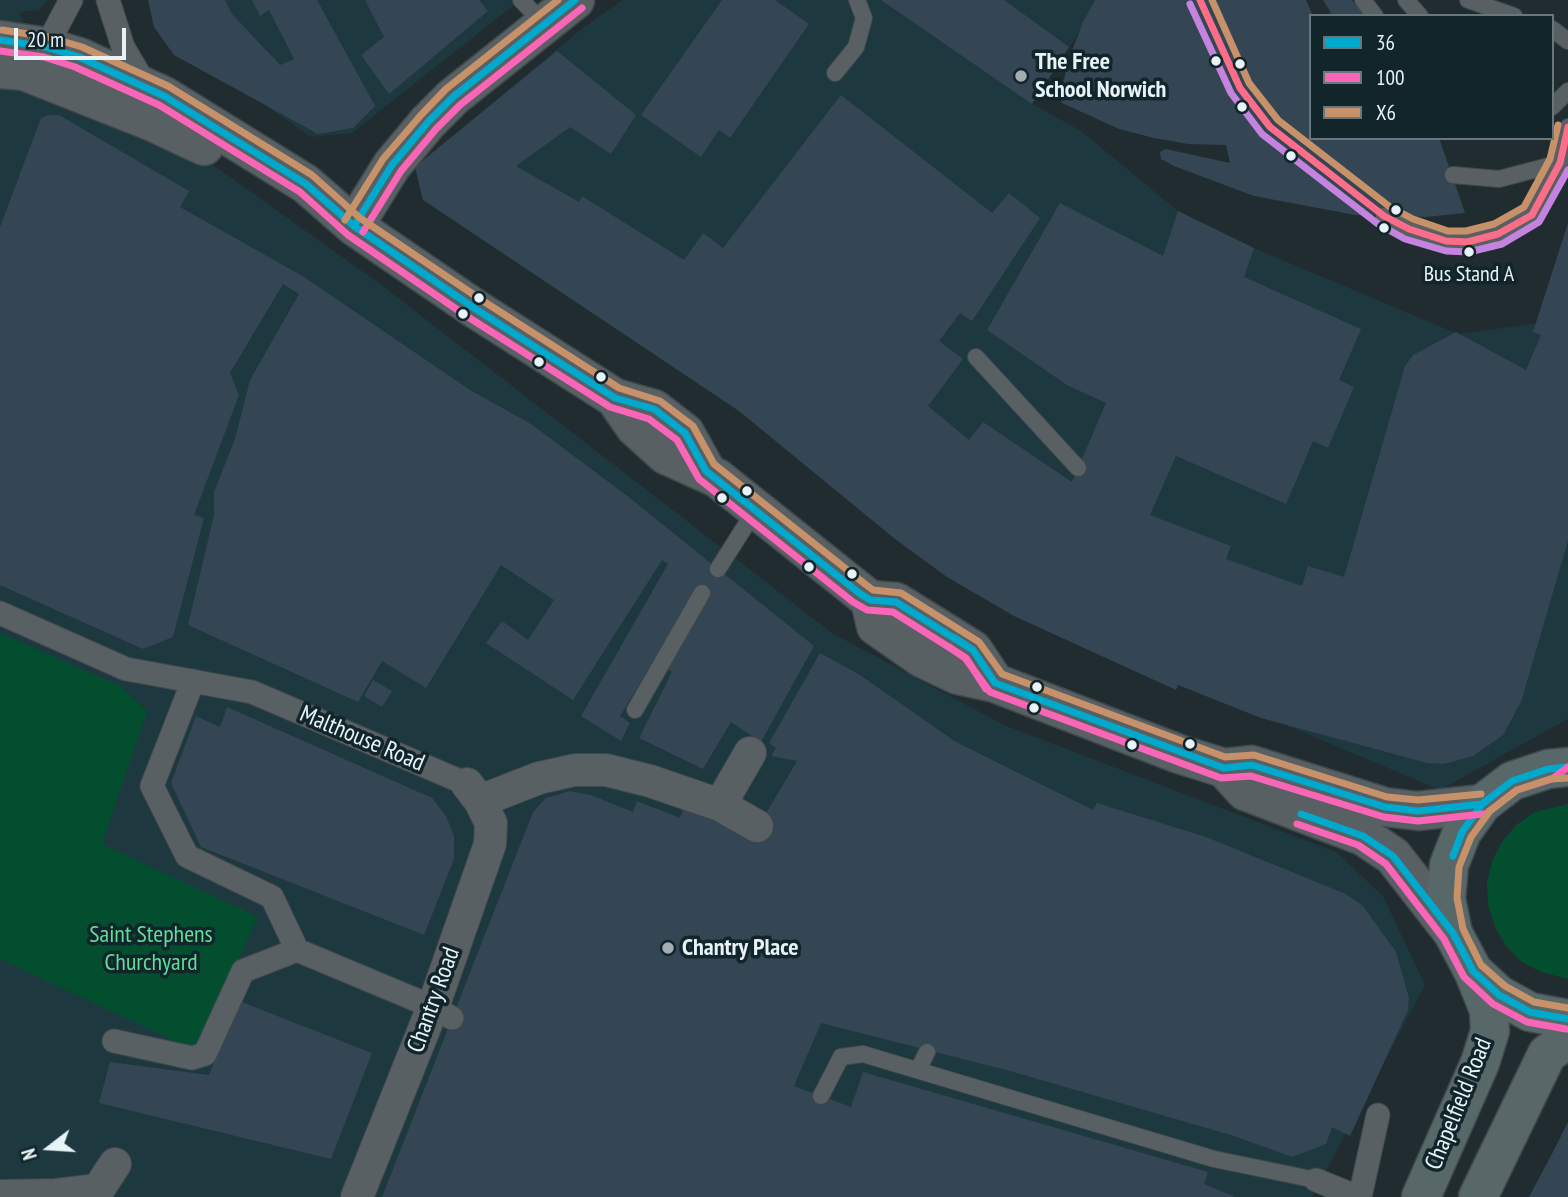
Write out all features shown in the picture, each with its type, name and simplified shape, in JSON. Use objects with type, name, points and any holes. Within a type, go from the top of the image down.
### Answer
[{"type":"main road","points":[[1561,763],[1512,781],[1482,804],[1462,832],[1449,865],[1446,899],[1453,933],[1473,971],[1499,995],[1530,1012],[1568,1019]]},
{"type":"main road","name":"Chapelfield Road","points":[[1421,1197],[1480,1063],[1490,1031],[1489,1010],[1473,971]]},
{"type":"main road","points":[[1478,1197],[1527,1090],[1547,1054],[1568,1039]]},
{"type":"street","points":[[17,71],[71,0]]},
{"type":"street","points":[[108,0],[123,47],[148,89]]},
{"type":"street","points":[[354,226],[392,165],[428,122],[532,12],[575,0]]},
{"type":"street","points":[[0,40],[17,71],[153,121],[211,149],[295,200],[354,226]]},
{"type":"street","points":[[17,71],[79,57],[148,89],[306,184],[354,226],[474,308],[615,398],[635,427],[666,455],[706,471],[870,600],[876,626],[922,658],[958,675],[995,683],[1224,768],[1252,765],[1385,807],[1418,811],[1482,804]]},
{"type":"street","name":"Malthouse Road","points":[[0,613],[126,669],[252,692],[474,793]]},
{"type":"street","points":[[193,681],[152,786],[187,856],[272,897],[297,950],[443,1012]]},
{"type":"street","points":[[720,805],[750,753]]},
{"type":"street","points":[[1224,768],[1245,791],[1363,836],[1393,856],[1453,933]]},
{"type":"street","points":[[474,793],[575,770],[606,770],[650,781],[720,805],[757,826]]},
{"type":"street","name":"Chantry Road","points":[[357,1197],[443,1012],[490,844],[491,823],[474,793]]},
{"type":"street","points":[[114,1041],[192,1058],[205,1054],[243,971],[297,950]]},
{"type":"street","points":[[1316,1180],[1359,1197],[1378,1115]]},
{"type":"street","points":[[0,1196],[56,1195],[98,1190],[115,1164]]},
{"type":"lane","points":[[835,74],[856,47],[864,18],[857,0]]},
{"type":"lane","points":[[1363,0],[1374,14]]},
{"type":"lane","points":[[1406,0],[1418,14]]},
{"type":"lane","points":[[1468,0],[1508,14]]},
{"type":"lane","points":[[1554,105],[1568,91]]},
{"type":"lane","points":[[1384,216],[1409,229],[1446,241],[1466,243],[1498,234],[1532,215],[1560,163],[1568,127]]},
{"type":"lane","points":[[1453,175],[1499,179],[1560,163]]},
{"type":"lane","points":[[976,357],[1078,468]]},
{"type":"lane","points":[[718,569],[756,509]]},
{"type":"lane","points":[[635,710],[702,593]]},
{"type":"lane","points":[[918,1070],[927,1052]]},
{"type":"lane","points":[[821,1097],[841,1058],[851,1054],[863,1054],[1214,1159],[1316,1180]]},
{"type":"shaded area","points":[[0,0],[48,0],[39,10],[20,12],[40,89],[83,72],[380,284],[832,633],[1004,725],[1336,852],[1383,896],[1425,985],[1312,1197],[0,1197]]},
{"type":"shaded area","points":[[148,0],[520,0],[352,133],[311,137],[154,28]]},
{"type":"shaded area","points":[[623,0],[1100,0],[1032,104],[1081,131],[1178,211],[1254,248],[1458,334],[1555,321],[1568,281],[1568,719],[1440,790],[1016,611],[801,452],[423,200],[415,167],[584,27]]},
{"type":"green space","name":"Saint Stephens Churchyard","points":[[0,633],[120,686],[147,711],[102,844],[258,917],[196,1051],[0,959]]},
{"type":"green space","points":[[1568,804],[1568,979],[1541,972],[1522,962],[1506,946],[1495,927],[1488,905],[1487,883],[1492,861],[1502,842],[1516,825],[1535,812]]},
{"type":"building","points":[[148,0],[225,0],[232,14],[280,65],[294,59],[269,10],[260,16],[252,0],[317,0],[375,106],[353,128],[318,134],[174,55],[154,27]]},
{"type":"building","points":[[365,0],[479,0],[488,11],[389,94],[361,55],[384,37]]},
{"type":"building","points":[[722,0],[775,0],[809,24],[730,138],[719,130],[701,157],[641,115]]},
{"type":"building","name":"The Free School Norwich","points":[[881,0],[1004,0],[1069,47],[1032,104]]},
{"type":"building","points":[[1095,0],[1306,0],[1312,14],[1309,14],[1309,140],[1440,140],[1465,213],[1426,217],[1355,215],[1254,196],[1174,166],[1161,159],[1160,152],[1166,149],[1230,163],[1226,145],[1188,144],[1154,138],[1119,129],[1062,103],[1060,98],[1068,61]]},
{"type":"building","points":[[1323,0],[1352,0],[1363,14],[1328,14],[1331,13]]},
{"type":"building","points":[[557,51],[636,115],[611,154],[570,127],[516,166],[579,202],[582,196],[684,260],[703,233],[723,248],[841,95],[992,213],[1009,193],[1040,218],[972,321],[960,313],[939,341],[963,359],[928,406],[969,440],[983,422],[1072,482],[1106,403],[1067,385],[987,330],[1060,203],[1163,256],[1178,211],[1254,248],[1244,277],[1361,329],[1339,380],[1354,387],[1328,448],[1313,441],[1286,504],[1176,456],[1150,515],[1231,546],[1226,559],[1302,586],[1308,566],[1344,577],[1405,366],[1413,355],[1456,332],[1526,370],[1541,335],[1533,332],[1568,223],[1568,541],[1521,702],[1503,735],[1473,756],[1444,764],[1427,763],[1261,718],[1178,685],[1176,690],[1014,616],[947,577],[895,539],[739,411],[423,200],[415,167]]},
{"type":"building","points":[[59,115],[189,191],[180,207],[304,277],[470,390],[531,424],[626,495],[814,646],[761,742],[731,722],[703,769],[639,738],[672,672],[668,669],[708,597],[697,589],[620,716],[630,723],[621,741],[581,716],[668,564],[662,560],[573,700],[486,643],[502,621],[528,640],[554,600],[501,565],[426,688],[382,661],[358,702],[188,625],[214,515],[214,492],[235,439],[250,380],[299,294],[283,284],[230,373],[239,395],[194,515],[204,518],[173,637],[143,649],[0,585],[0,227],[41,118]]},
{"type":"building","points":[[820,653],[860,675],[956,742],[1093,810],[1097,803],[1206,837],[1346,894],[1363,906],[1396,952],[1409,998],[1408,1010],[1350,1136],[1332,1127],[1326,1144],[1292,1157],[1234,1136],[1010,1071],[821,1023],[794,1086],[851,1107],[863,1072],[1208,1172],[1204,1184],[1235,1197],[382,1197],[533,812],[546,798],[570,791],[591,795],[633,812],[637,801],[680,818],[684,809],[752,837],[797,761],[771,756],[776,748],[769,743]]},
{"type":"building","points":[[373,680],[392,691],[382,707],[364,696]]},
{"type":"building","points":[[227,707],[432,798],[446,816],[454,836],[454,859],[424,935],[201,847],[171,783],[196,716],[220,727]]},
{"type":"building","points":[[239,1001],[372,1053],[331,1159],[99,1103],[110,1062],[209,1075]]},
{"type":"building","points":[[1568,1122],[1568,1197],[1529,1197],[1554,1150]]},
{"type":"transit line","name":"X6","points":[[345,220],[383,159],[446,89],[558,0]]},
{"type":"transit line","name":"36","points":[[354,226],[392,165],[428,122],[453,97],[575,0]]},
{"type":"transit line","points":[[1200,0],[1240,88],[1270,127],[1384,216],[1409,229],[1446,241],[1467,242],[1498,234],[1532,215],[1560,163],[1568,127]]},
{"type":"transit line","name":"X6","points":[[1212,0],[1249,83],[1278,120],[1390,207],[1413,219],[1448,231],[1466,231],[1494,224],[1524,207],[1550,159],[1558,125]]},
{"type":"transit line","points":[[1190,4],[1231,93],[1262,134],[1378,224],[1405,239],[1446,251],[1469,252],[1502,244],[1539,222],[1568,170]]},
{"type":"transit line","name":"100","points":[[363,232],[401,171],[436,129],[460,105],[582,8]]},
{"type":"transit line","name":"X6","points":[[2,30],[48,37],[82,47],[168,86],[312,175],[360,218],[480,299],[619,388],[660,401],[693,426],[714,464],[873,590],[901,593],[979,642],[1002,674],[1225,757],[1254,755],[1387,797],[1418,800],[1481,794]]},
{"type":"transit line","name":"36","points":[[0,40],[46,47],[79,57],[164,96],[306,184],[354,226],[474,308],[615,398],[654,409],[685,433],[706,471],[859,593],[870,600],[896,602],[973,650],[995,683]]},
{"type":"transit line","name":"100","points":[[0,51],[44,57],[75,67],[159,105],[300,192],[348,235],[468,317],[610,407],[649,419],[677,440],[699,479],[853,602],[867,610],[893,612],[966,658],[986,689]]},
{"type":"transit line","name":"36","points":[[955,638],[973,650],[995,683],[1224,768],[1252,765],[1385,807],[1418,811],[1482,804]]},
{"type":"transit line","name":"100","points":[[949,647],[965,658],[990,692],[1221,778],[1251,776],[1384,817],[1418,821],[1483,814]]},
{"type":"transit line","name":"36","points":[[1453,856],[1462,832],[1482,804],[1512,781],[1548,769],[1568,767]]},
{"type":"transit line","name":"100","points":[[1488,812],[1517,790],[1552,779],[1568,767]]},
{"type":"transit line","name":"X6","points":[[1568,778],[1550,779],[1517,790],[1490,811],[1471,837],[1459,867],[1457,898],[1463,929],[1481,965],[1505,986],[1534,1002],[1568,1008]]},
{"type":"transit line","name":"36","points":[[1301,814],[1363,836],[1393,856],[1453,933],[1473,971],[1499,995],[1530,1012],[1568,1019]]},
{"type":"transit line","name":"100","points":[[1297,824],[1358,845],[1386,864],[1444,939],[1464,977],[1493,1004],[1527,1022],[1566,1029]]},
{"type":"place","name":"The Free School Norwich","points":[[1021,76]]},
{"type":"place","name":"Bus Stand A","points":[[1469,252]]},
{"type":"place","name":"Chantry Place","points":[[668,948]]}]
